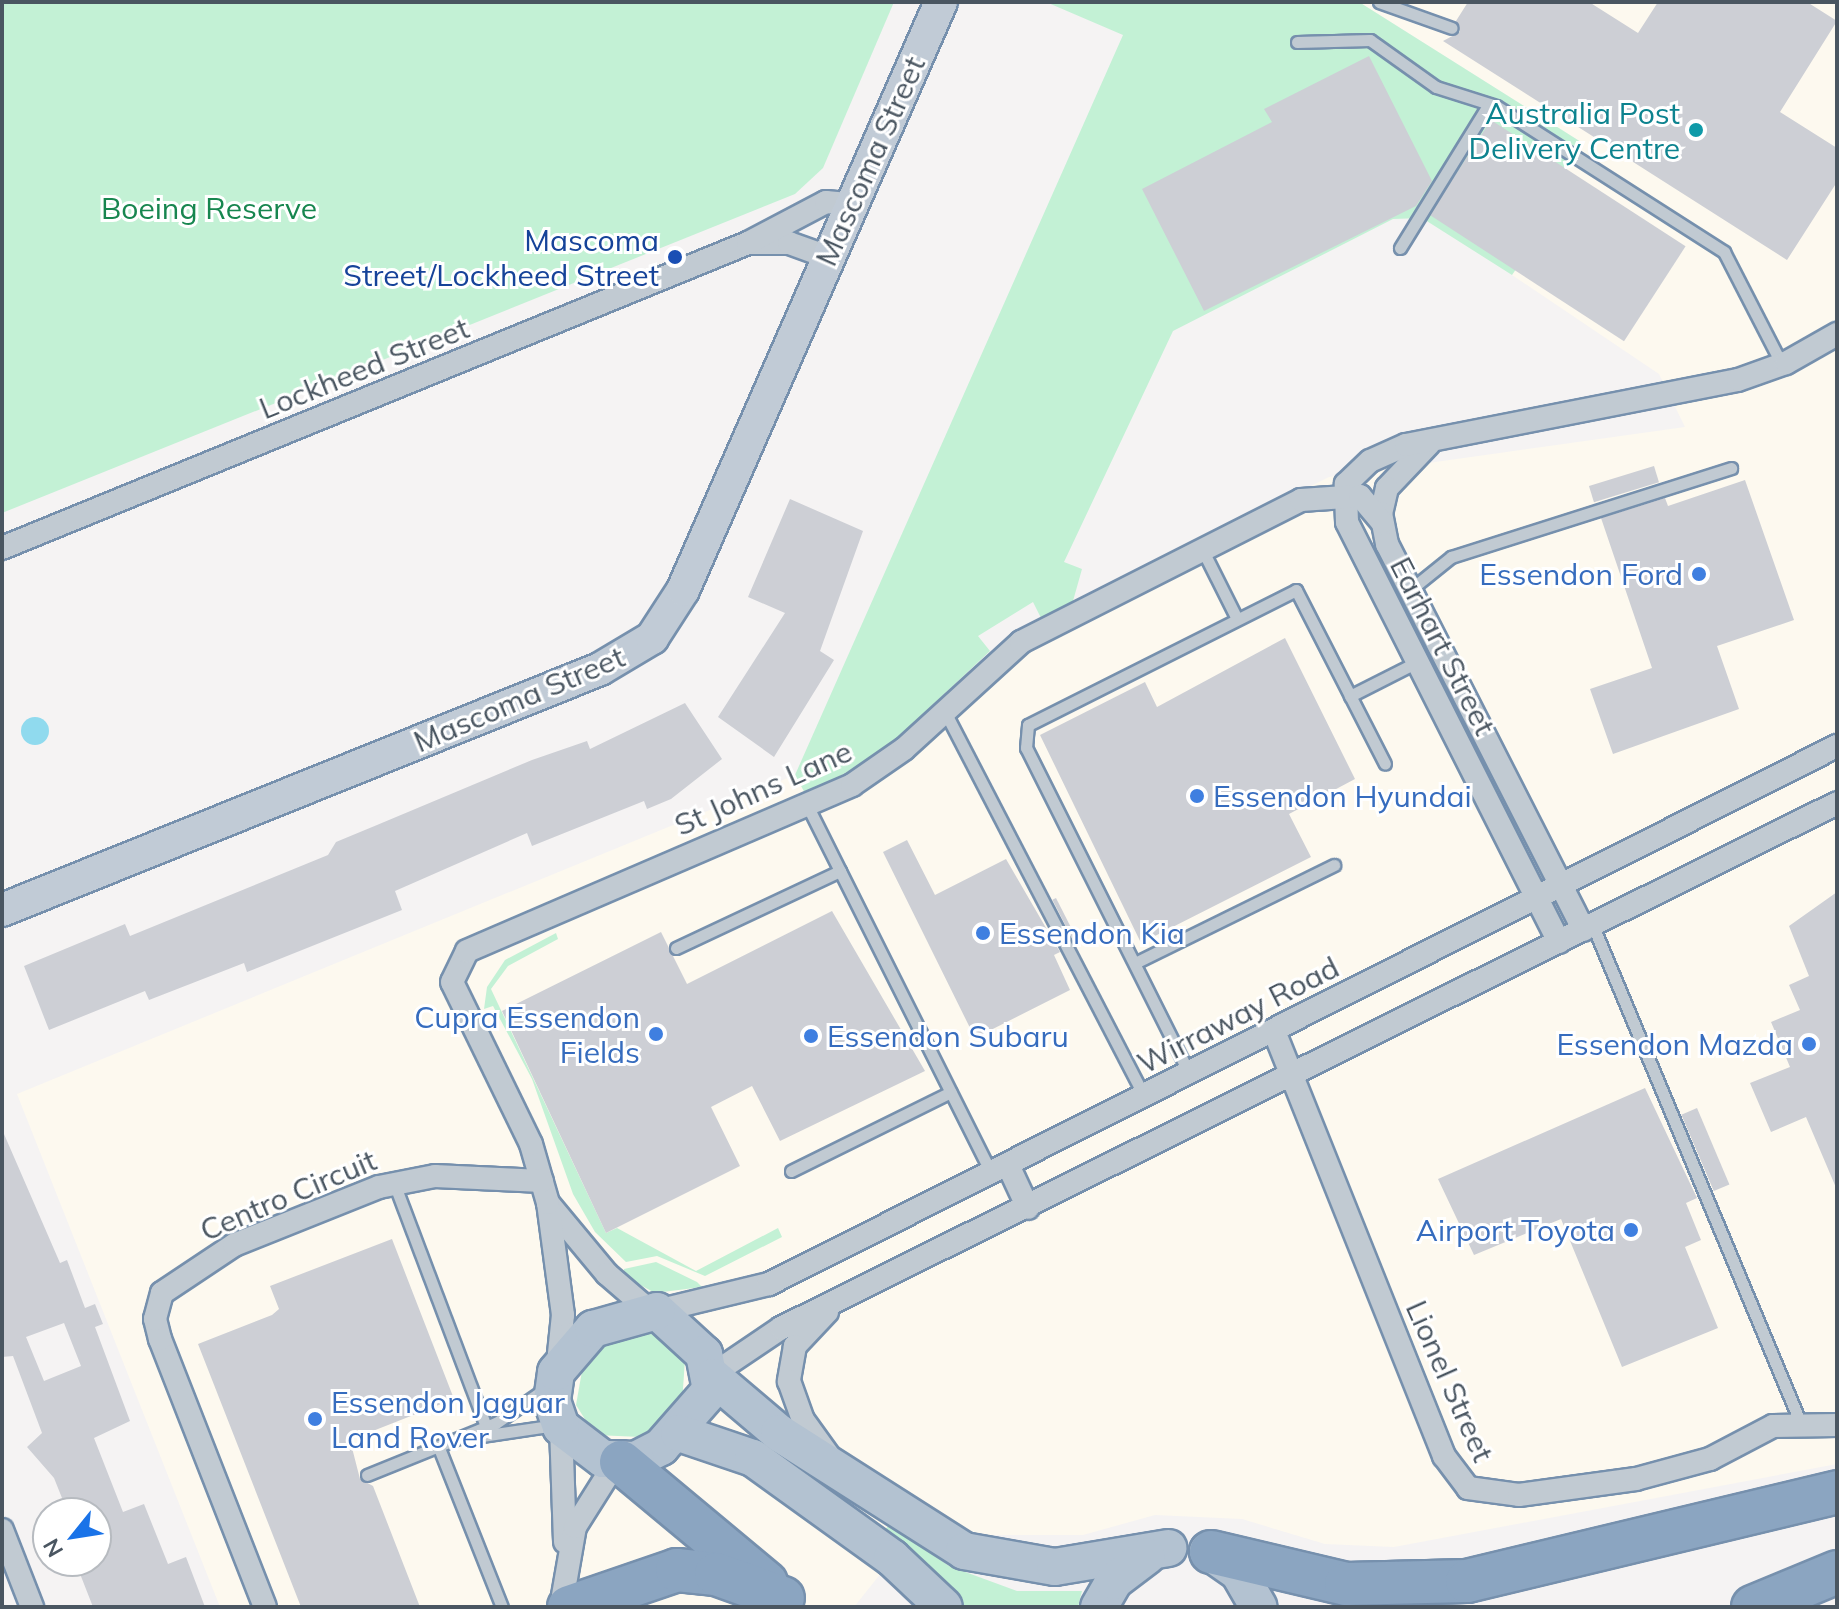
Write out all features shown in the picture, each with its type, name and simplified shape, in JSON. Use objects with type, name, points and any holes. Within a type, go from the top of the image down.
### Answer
[{"type":"highway","points":[[618,1462],[786,1602]]},
{"type":"highway","points":[[1211,1552],[1346,1584],[1467,1581],[1837,1492]]},
{"type":"highway","points":[[569,1607],[623,1583],[677,1570],[716,1574],[786,1602]]},
{"type":"highway","points":[[1753,1607],[1837,1572]]},
{"type":"main road","name":"Mascoma Street","points":[[2,910],[641,646],[683,590],[941,2]]},
{"type":"main road","points":[[713,1376],[679,1433],[646,1456],[618,1462],[586,1450],[561,1426],[555,1377],[593,1329],[654,1312],[688,1333],[713,1376],[849,1479],[931,1535],[991,1561],[1077,1566],[1168,1548],[1211,1552],[1239,1573],[1259,1607]]},
{"type":"main road","points":[[679,1433],[753,1458],[892,1558],[944,1607]]},
{"type":"main road","points":[[1099,1607],[1126,1569],[1168,1548]]},
{"type":"street","name":"Lockheed Street","points":[[2,548],[748,243],[826,202],[851,204]]},
{"type":"street","name":"Lockheed Street","points":[[748,243],[789,243],[828,257]]},
{"type":"street","name":"Earhart Street","points":[[1559,942],[1345,518],[1343,495],[1352,476],[1377,457],[1456,432],[1714,386],[1782,365],[1837,334]]},
{"type":"street","name":"Earhart Street","points":[[1456,432],[1401,466],[1384,496],[1382,522],[1410,590],[1562,886],[1588,928]]},
{"type":"street","points":[[1343,495],[1367,500],[1382,522]]},
{"type":"street","name":"St Johns Lane","points":[[555,1377],[563,1315],[548,1203],[516,1109],[455,989],[455,968],[491,936],[808,807],[876,771],[1021,642],[1310,496],[1343,495]]},
{"type":"street","points":[[1388,604],[1410,590]]},
{"type":"street","name":"Wirraway Road","points":[[654,1312],[769,1284],[1000,1171],[1837,746]]},
{"type":"street","points":[[713,1376],[766,1335],[1297,1075],[1559,942],[1835,809]]},
{"type":"street","name":"Lionel Street","points":[[1274,1031],[1297,1075],[1322,1159],[1452,1470],[1480,1494],[1531,1494],[1656,1475],[1725,1453],[1773,1426],[1837,1425]]},
{"type":"street","points":[[1000,1171],[1028,1208]]},
{"type":"street","name":"Centro Circuit","points":[[265,1607],[160,1339],[158,1299],[172,1282],[234,1245],[394,1183],[450,1176],[542,1181]]},
{"type":"street","name":"St Johns Lane","points":[[548,1203],[607,1274],[654,1312]]},
{"type":"street","points":[[844,1299],[795,1346],[789,1381],[803,1420],[849,1479]]},
{"type":"street","points":[[561,1426],[566,1563],[561,1607]]},
{"type":"street","points":[[566,1563],[585,1504],[618,1462]]},
{"type":"street","points":[[2,1530],[32,1607]]},
{"type":"lane","points":[[1379,2],[1452,28]]},
{"type":"lane","points":[[1297,42],[1370,40],[1436,87],[1489,104],[1724,252],[1782,365]]},
{"type":"lane","points":[[1400,248],[1489,104]]},
{"type":"lane","points":[[1410,590],[1451,557],[1731,468]]},
{"type":"lane","points":[[1202,549],[1237,619]]},
{"type":"lane","points":[[1189,1073],[1023,735],[1031,722],[1296,590],[1385,764]]},
{"type":"lane","points":[[1350,696],[1417,662]]},
{"type":"lane","points":[[944,710],[1144,1096]]},
{"type":"lane","points":[[808,807],[951,1092],[1000,1171]]},
{"type":"lane","points":[[1135,963],[1334,865]]},
{"type":"lane","points":[[676,948],[840,871]]},
{"type":"lane","points":[[1588,928],[1801,1424]]},
{"type":"lane","points":[[791,1171],[951,1092]]},
{"type":"lane","points":[[394,1183],[487,1431]]},
{"type":"lane","points":[[487,1431],[555,1377]]},
{"type":"lane","points":[[367,1475],[487,1431],[561,1426]]},
{"type":"lane","points":[[439,1448],[502,1607]]},
{"type":"shaded area","points":[[1359,2],[1837,2],[1837,1464],[1394,1547],[1325,1544],[1242,1519],[1155,1515],[1083,1535],[978,1535],[929,1513],[854,1607],[220,1607],[17,1094],[795,775],[806,795],[881,753],[1006,639],[1329,477],[1685,427],[1659,374],[1512,275],[1570,189],[1556,179],[1581,142]]},
{"type":"green space","name":"Boeing Reserve","points":[[2,2],[894,2],[823,168],[795,194],[2,513]]},
{"type":"green space","points":[[1046,2],[1359,2],[1581,142],[1556,179],[1571,189],[1512,275],[1422,218],[1393,219],[1173,331],[1064,562],[1082,569],[1073,601],[1041,618],[1033,602],[978,636],[990,651],[881,753],[806,795],[795,775],[1123,35]]},
{"type":"green space","points":[[556,933],[558,939],[508,966],[491,989],[606,1233],[617,1228],[696,1271],[778,1228],[782,1237],[705,1276],[657,1256],[626,1262],[595,1232],[573,1194],[532,1079],[493,1006],[484,1009],[487,987],[505,960]]},
{"type":"green space","points":[[656,1262],[702,1287],[655,1293],[624,1276],[624,1269]]},
{"type":"green space","points":[[647,1332],[662,1335],[685,1359],[682,1404],[641,1437],[595,1435],[576,1405],[582,1371],[602,1347]]},
{"type":"green space","points":[[890,1525],[949,1566],[1017,1591],[1082,1591],[1078,1607],[958,1607],[879,1534]]},
{"type":"water","points":[[35,717],[45,721],[49,731],[45,741],[35,745],[25,741],[21,731],[25,721]]},
{"type":"building","name":"Australia Post Delivery Centre","points":[[1468,2],[1589,2],[1638,33],[1658,2],[1807,2],[1837,21],[1780,112],[1837,148],[1837,182],[1787,260],[1443,41],[1460,32],[1456,21]]},
{"type":"building","points":[[1369,56],[1432,181],[1416,206],[1204,311],[1142,189],[1272,122],[1264,109]]},
{"type":"building","points":[[1491,120],[1686,246],[1624,341],[1429,215]]},
{"type":"building","points":[[1654,466],[1659,482],[1594,502],[1589,486]]},
{"type":"building","name":"Essendon Ford","points":[[1745,480],[1794,620],[1717,646],[1739,709],[1613,754],[1590,689],[1652,668],[1601,518],[1665,498],[1668,506]]},
{"type":"building","points":[[790,499],[863,531],[820,651],[834,660],[774,757],[718,717],[785,613],[748,597]]},
{"type":"building","name":"Essendon Hyundai","points":[[1285,638],[1355,779],[1289,814],[1311,857],[1141,943],[1040,735],[1145,682],[1157,707]]},
{"type":"building","points":[[685,703],[722,759],[671,799],[647,809],[644,801],[532,846],[527,833],[395,891],[402,910],[247,972],[244,963],[149,1000],[145,991],[49,1030],[24,966],[125,924],[130,936],[328,855],[336,842],[532,760],[587,741],[590,749]]},
{"type":"building","name":"Essendon Kia","points":[[907,840],[935,895],[1006,859],[1060,952],[1054,955],[1070,990],[975,1038],[883,852]]},
{"type":"building","name":"Essendon Mazda","points":[[1837,892],[1837,1190],[1806,1117],[1771,1132],[1750,1083],[1790,1067],[1771,1022],[1800,1010],[1789,985],[1809,976],[1789,926]]},
{"type":"building","points":[[1056,898],[1079,943],[1076,945],[1052,900]]},
{"type":"building","points":[[832,911],[925,1071],[780,1141],[752,1086],[711,1107],[740,1166],[606,1233],[502,1011],[661,932],[687,984]]},
{"type":"building","name":"Airport Toyota","points":[[1645,1088],[1697,1198],[1686,1203],[1701,1240],[1685,1247],[1718,1328],[1622,1367],[1561,1219],[1474,1255],[1438,1179]]},
{"type":"building","points":[[1697,1108],[1729,1184],[1714,1191],[1681,1115]]},
{"type":"building","points":[[4,1134],[60,1263],[67,1260],[85,1308],[95,1304],[103,1324],[95,1327],[130,1421],[94,1438],[123,1512],[144,1504],[168,1564],[186,1557],[205,1607],[93,1607],[81,1577],[112,1577],[112,1497],[62,1497],[54,1478],[27,1447],[42,1433],[13,1356],[2,1357]],"holes":[[[64,1323],[81,1366],[44,1381],[26,1337]]]},
{"type":"building","name":"Essendon Jaguar Land Rover","points":[[392,1239],[454,1399],[350,1440],[360,1479],[373,1486],[420,1607],[301,1607],[198,1344],[272,1315],[279,1309],[270,1286]]},
{"type":"place","name":"Australia Post Delivery Centre","points":[[1696,130]]},
{"type":"place","name":"Mascoma Street/Lockheed Street","points":[[675,257]]},
{"type":"place","name":"Essendon Ford","points":[[1699,574]]},
{"type":"place","name":"Essendon Hyundai","points":[[1197,796]]},
{"type":"place","name":"Essendon Kia","points":[[983,933]]},
{"type":"place","name":"Cupra Essendon Fields","points":[[656,1034]]},
{"type":"place","name":"Essendon Subaru","points":[[811,1036]]},
{"type":"place","name":"Essendon Mazda","points":[[1809,1044]]},
{"type":"place","name":"Airport Toyota","points":[[1631,1230]]},
{"type":"place","name":"Essendon Jaguar Land Rover","points":[[315,1419]]}]
